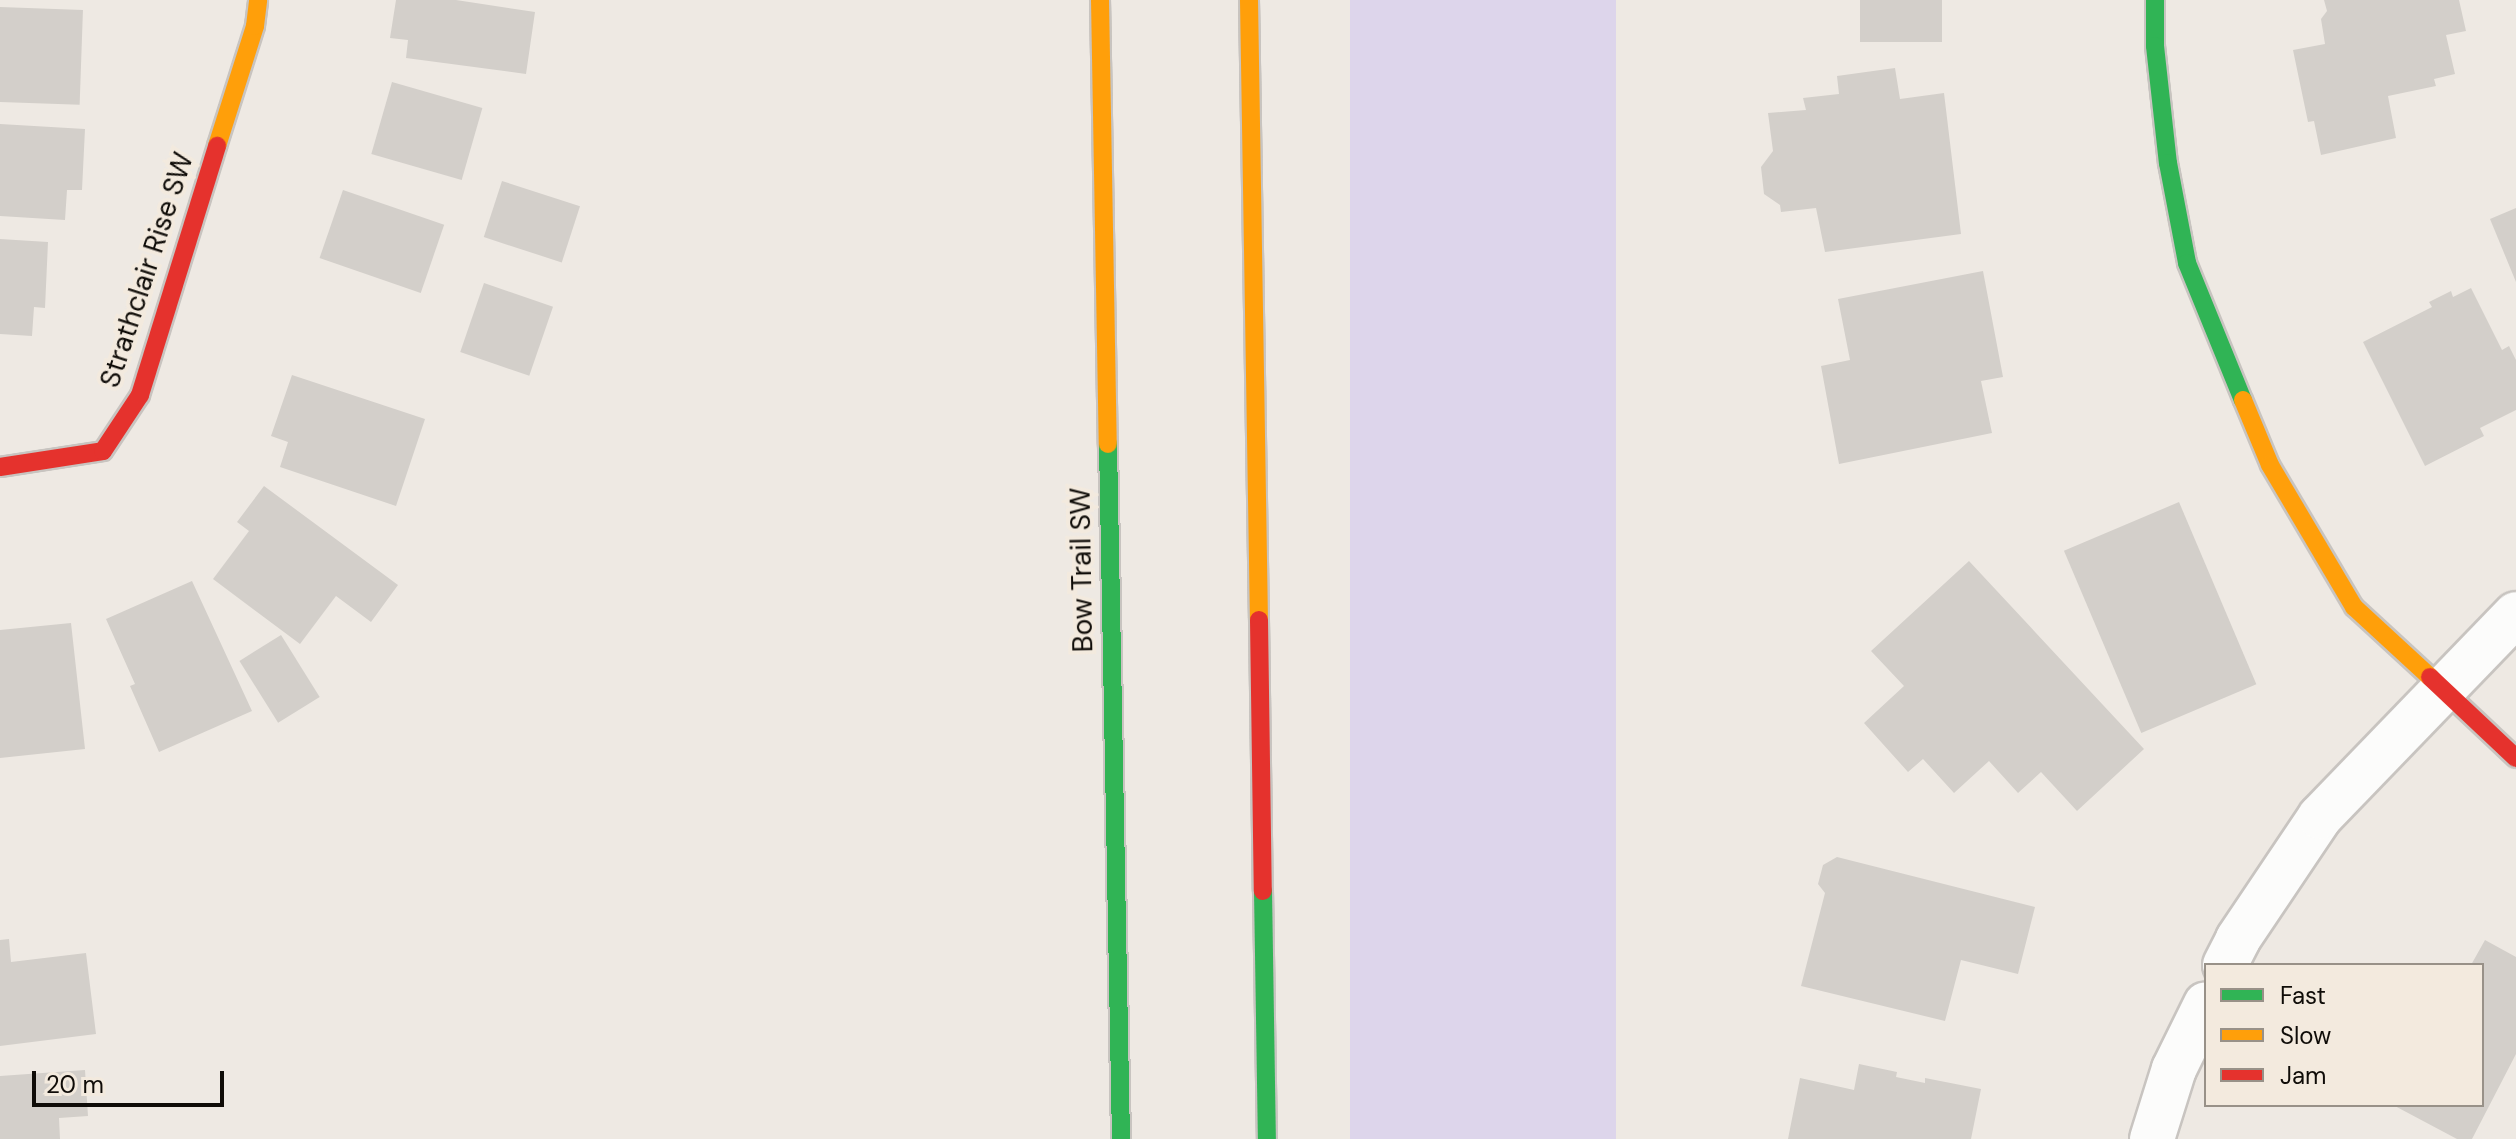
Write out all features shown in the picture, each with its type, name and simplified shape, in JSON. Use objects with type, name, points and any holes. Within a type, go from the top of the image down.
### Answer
[{"type":"main road","name":"Strathclair Rise SW","points":[[0,467],[103,451],[140,395],[235,93],[255,26],[258,0]]},
{"type":"main road","name":"Bow Trail SW","points":[[1100,0],[1121,1139]]},
{"type":"main road","points":[[1249,0],[1267,1139]]},
{"type":"main road","points":[[2155,0],[2155,46],[2168,163],[2187,263],[2270,465],[2354,607],[2516,758]]},
{"type":"street","points":[[2226,963],[2238,939],[2320,817],[2516,614]]},
{"type":"street","points":[[2152,1139],[2174,1069],[2204,1008]]},
{"type":"shaded area","points":[[1350,0],[1616,0],[1616,1139],[1350,1139]]},
{"type":"building","points":[[396,0],[456,0],[535,12],[526,74],[406,58],[408,40],[390,38]]},
{"type":"building","points":[[1860,0],[1942,0],[1942,42],[1860,42]]},
{"type":"building","points":[[2324,0],[2459,0],[2466,31],[2446,35],[2455,74],[2434,79],[2436,86],[2388,96],[2396,138],[2321,155],[2314,121],[2308,122],[2293,50],[2325,44],[2321,19],[2327,11]]},
{"type":"building","points":[[0,7],[83,10],[80,105],[0,102]]},
{"type":"building","points":[[1895,68],[1900,99],[1944,93],[1961,234],[1825,252],[1816,208],[1781,212],[1780,205],[1764,194],[1761,167],[1773,151],[1768,113],[1806,110],[1803,98],[1839,94],[1837,76]]},
{"type":"building","points":[[392,82],[482,108],[462,180],[371,154]]},
{"type":"building","points":[[0,124],[85,129],[82,190],[67,190],[65,220],[0,216]]},
{"type":"building","points":[[502,181],[580,206],[562,262],[484,237]]},
{"type":"building","points":[[343,190],[444,225],[421,293],[320,258]]},
{"type":"building","points":[[2516,208],[2516,282],[2490,219]]},
{"type":"building","points":[[0,239],[48,242],[45,308],[34,307],[32,336],[0,334]]},
{"type":"building","points":[[1983,271],[2003,377],[1981,381],[1992,433],[1839,464],[1821,366],[1850,360],[1838,299]]},
{"type":"building","points":[[484,283],[553,307],[529,376],[460,352]]},
{"type":"building","points":[[2471,288],[2502,350],[2509,346],[2516,360],[2516,410],[2480,428],[2484,436],[2425,466],[2363,342],[2432,307],[2429,302],[2451,291],[2453,297]]},
{"type":"building","points":[[292,375],[425,419],[396,506],[280,467],[288,442],[271,436]]},
{"type":"building","points":[[264,486],[398,585],[371,622],[336,596],[300,644],[213,579],[249,531],[237,522]]},
{"type":"building","points":[[2179,502],[2256,684],[2141,733],[2064,551]]},
{"type":"building","points":[[1969,561],[2144,749],[2077,811],[2041,772],[2018,793],[1989,761],[1954,793],[1923,759],[1908,772],[1864,723],[1904,686],[1871,651]]},
{"type":"building","points":[[192,581],[252,711],[159,752],[130,686],[135,684],[106,619]]},
{"type":"building","points":[[71,623],[85,749],[0,758],[0,630]]},
{"type":"building","points":[[281,635],[320,697],[278,723],[239,661]]},
{"type":"building","points":[[1837,857],[2035,907],[2018,974],[1961,960],[1945,1021],[1801,986],[1825,893],[1818,884],[1823,865]]},
{"type":"building","points":[[9,939],[11,962],[86,953],[96,1034],[0,1046],[0,940]]},
{"type":"building","points":[[2485,940],[2516,957],[2516,1054],[2472,1139],[2457,1139],[2397,1107],[2484,1107],[2484,963],[2472,963]]},
{"type":"building","points":[[1859,1064],[1897,1072],[1896,1077],[1925,1083],[1925,1078],[1981,1089],[1971,1139],[1788,1139],[1800,1078],[1854,1090]]},
{"type":"building","points":[[85,1070],[88,1116],[59,1118],[60,1139],[0,1139],[0,1076]]},
{"type":"traffic: fast","points":[[2155,0],[2155,46],[2168,163],[2187,263],[2243,400]]},
{"type":"traffic: fast","points":[[1108,444],[1121,1139]]},
{"type":"traffic: fast","points":[[1263,891],[1267,1139]]},
{"type":"traffic: slow","points":[[217,146],[255,26],[258,0]]},
{"type":"traffic: slow","points":[[1100,0],[1108,444]]},
{"type":"traffic: slow","points":[[1249,0],[1259,620]]},
{"type":"traffic: slow","points":[[2243,400],[2270,465],[2354,607],[2430,677]]},
{"type":"traffic: jam","points":[[0,467],[103,451],[140,395],[217,146]]},
{"type":"traffic: jam","points":[[1259,620],[1263,891]]},
{"type":"traffic: jam","points":[[2430,677],[2516,758]]}]
